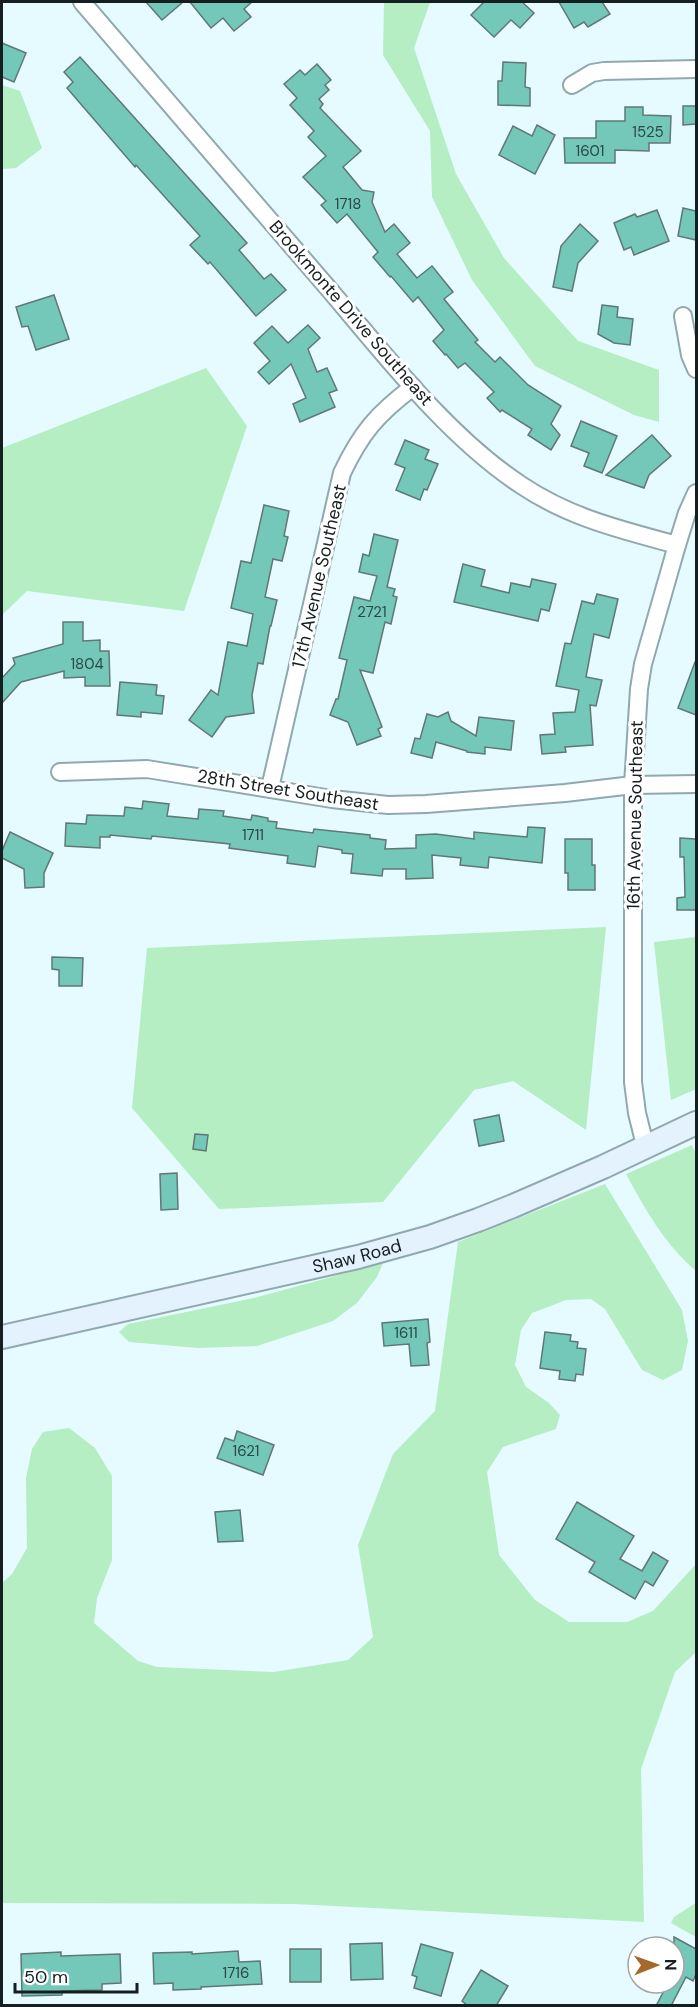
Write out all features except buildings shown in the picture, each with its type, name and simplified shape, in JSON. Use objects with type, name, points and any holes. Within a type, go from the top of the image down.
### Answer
[{"type":"main road","name":"Shaw Road","points":[[2,1336],[358,1257],[430,1237],[504,1209],[603,1167],[645,1145],[696,1123]]},
{"type":"street","name":"Brookmonte Drive Southeast","points":[[82,2],[412,387],[496,468],[568,512],[617,529],[678,545]]},
{"type":"street","points":[[572,85],[592,74],[604,71],[696,69]]},
{"type":"street","points":[[683,316],[690,356],[696,369]]},
{"type":"street","name":"17th Avenue Southeast","points":[[270,788],[342,473],[372,422],[412,387]]},
{"type":"street","name":"16th Avenue Southeast","points":[[645,1145],[637,1113],[633,1082],[633,785],[639,689],[643,664],[687,513],[696,493]]},
{"type":"street","name":"28th Street Southeast","points":[[60,772],[147,769],[332,799],[388,805],[554,794],[633,785],[696,784]]},
{"type":"green space","points":[[384,2],[430,2],[414,48],[456,174],[504,258],[578,341],[659,370],[659,422],[634,415],[535,366],[472,280],[432,197],[430,131],[383,55]]},
{"type":"green space","points":[[2,85],[20,91],[42,148],[16,168],[2,169]]},
{"type":"green space","points":[[206,368],[247,426],[184,611],[27,591],[2,615],[2,448]]},
{"type":"green space","points":[[606,927],[586,1130],[513,1081],[474,1090],[383,1202],[219,1209],[132,1108],[147,948]]},
{"type":"green space","points":[[696,937],[696,1089],[671,1100],[654,942]]},
{"type":"green space","points":[[692,1145],[696,1154],[696,1271],[665,1238],[626,1174]]},
{"type":"green space","points":[[605,1184],[682,1310],[688,1341],[682,1370],[663,1380],[642,1370],[605,1309],[591,1299],[566,1300],[532,1313],[521,1330],[515,1365],[526,1387],[549,1403],[560,1415],[556,1429],[503,1447],[487,1472],[499,1555],[535,1600],[569,1622],[627,1622],[653,1611],[696,1564],[696,1652],[675,1672],[641,1769],[644,1922],[295,1904],[2,1903],[2,1583],[12,1574],[27,1548],[26,1478],[32,1449],[43,1432],[69,1428],[95,1448],[112,1476],[112,1560],[97,1598],[94,1623],[138,1661],[157,1667],[274,1672],[348,1660],[373,1637],[358,1545],[393,1454],[435,1411],[458,1242]]},
{"type":"green space","points":[[383,1263],[377,1277],[357,1303],[333,1321],[257,1346],[198,1348],[129,1342],[119,1332],[128,1324],[254,1298]]},
{"type":"green space","points":[[696,1904],[696,1937],[671,1923],[674,1917]]}]
